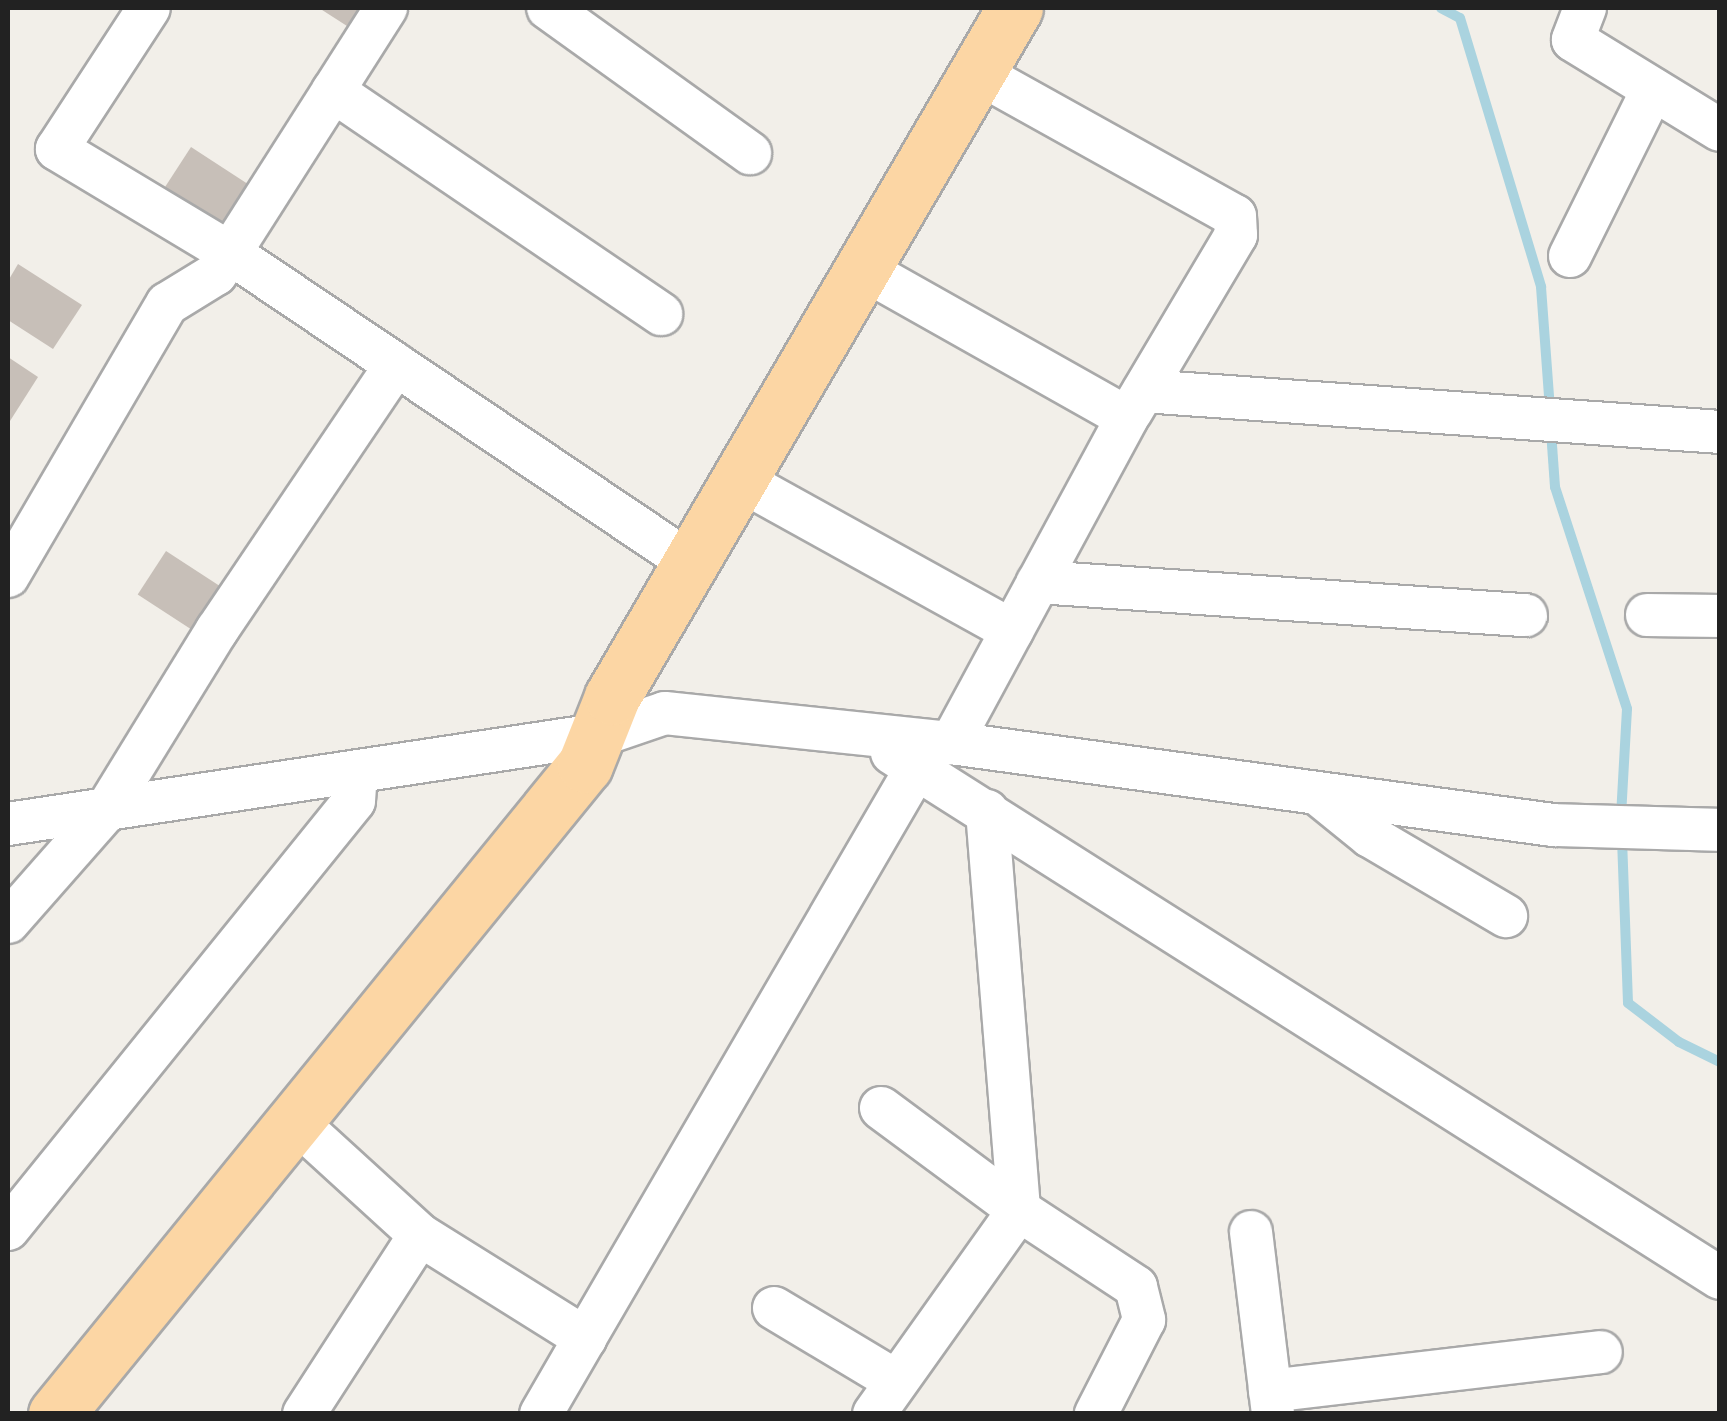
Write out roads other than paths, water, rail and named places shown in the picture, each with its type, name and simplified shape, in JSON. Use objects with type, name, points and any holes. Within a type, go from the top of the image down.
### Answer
[{"type":"main road","points":[[56,1414],[514,856],[603,734],[612,698],[1015,8]]},
{"type":"street","points":[[149,8],[57,149],[230,253],[692,564]]},
{"type":"street","points":[[8,576],[167,304],[216,274],[386,8]]},
{"type":"street","points":[[548,8],[750,154]]},
{"type":"street","points":[[1586,8],[1573,40],[1720,130]]},
{"type":"street","points":[[542,1414],[934,755],[1012,631],[1136,404],[1236,234],[1235,216],[978,73]]},
{"type":"street","points":[[1570,256],[1653,89]]},
{"type":"street","points":[[333,91],[661,314]]},
{"type":"street","points":[[863,270],[1136,404],[1522,418],[1720,432]]},
{"type":"street","points":[[8,922],[105,812],[396,365]]},
{"type":"street","points":[[740,480],[1012,631]]},
{"type":"street","points":[[1038,582],[1526,615]]},
{"type":"street","points":[[1647,614],[1720,616]]},
{"type":"street","points":[[8,824],[356,775],[603,734],[665,713],[862,739],[934,755],[1318,794],[1554,826],[1720,830]]},
{"type":"street","points":[[934,755],[986,811],[1720,1278]]},
{"type":"street","points":[[16,1220],[354,801],[356,775]]},
{"type":"street","points":[[1318,794],[1370,836],[1506,916]]},
{"type":"street","points":[[774,1308],[885,1397],[1019,1210],[986,811]]},
{"type":"street","points":[[880,1108],[1019,1210],[1136,1287],[1144,1320],[1096,1414]]},
{"type":"street","points":[[294,1120],[420,1235],[585,1338]]},
{"type":"street","points":[[1251,1232],[1271,1402],[1601,1352]]},
{"type":"street","points":[[304,1414],[420,1235]]},
{"type":"waterway","points":[[1441,8],[1460,18],[1541,287],[1550,409]]},
{"type":"waterway","points":[[1551,431],[1555,487],[1627,709],[1621,817]]},
{"type":"waterway","points":[[1622,839],[1628,1003],[1679,1042],[1720,1062]]}]
